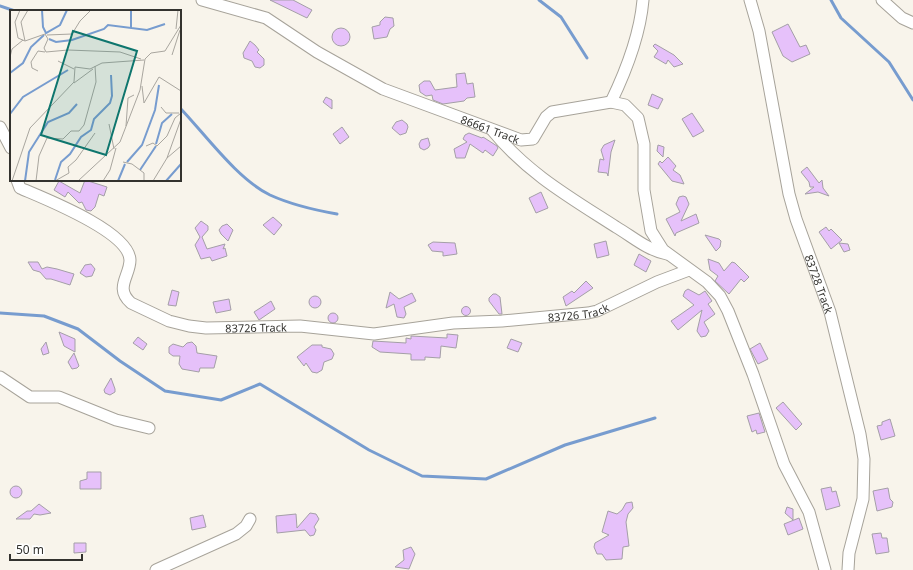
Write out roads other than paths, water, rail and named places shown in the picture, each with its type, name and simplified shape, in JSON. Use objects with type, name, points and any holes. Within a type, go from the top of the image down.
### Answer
[{"type":"street","name":"86661 Track","points":[[202,0],[266,18],[317,52],[383,89],[493,131],[521,140],[528,141],[536,136],[546,117],[552,112],[611,102]]},
{"type":"street","points":[[643,0],[641,19],[634,44],[611,102],[625,105],[638,118],[644,144],[643,168],[647,215],[656,242],[689,270],[707,282],[720,296],[728,311],[753,374],[784,464],[810,512],[825,570]]},
{"type":"street","name":"83728 Track","points":[[750,0],[761,38],[789,194],[796,220],[830,312],[860,434],[864,459],[863,499],[849,553],[848,570]]},
{"type":"street","points":[[882,0],[902,18],[913,23]]},
{"type":"street","points":[[0,127],[10,146]]},
{"type":"street","points":[[493,131],[521,162],[551,185],[641,244],[658,252],[670,255]]},
{"type":"street","name":"83726 Track","points":[[17,181],[20,188],[86,217],[120,243],[129,255],[129,266],[123,285],[126,299],[131,303],[169,321],[189,326],[213,328],[300,326],[374,334],[453,323],[502,321],[588,313],[596,311],[657,282],[689,270]]},
{"type":"street","points":[[0,377],[30,397],[58,397],[116,420],[149,428]]},
{"type":"street","points":[[156,570],[236,534],[246,526],[250,519]]},
{"type":"waterway","points":[[539,0],[561,17],[587,58]]},
{"type":"waterway","points":[[831,0],[841,18],[889,62],[913,100]]},
{"type":"waterway","points":[[0,6],[12,10]]},
{"type":"waterway","points":[[181,109],[222,155],[258,188],[287,202],[311,209],[337,214]]},
{"type":"waterway","points":[[0,313],[44,316],[78,329],[120,361],[165,391],[221,400],[260,384],[369,450],[422,476],[486,479],[565,445],[655,418]]}]
